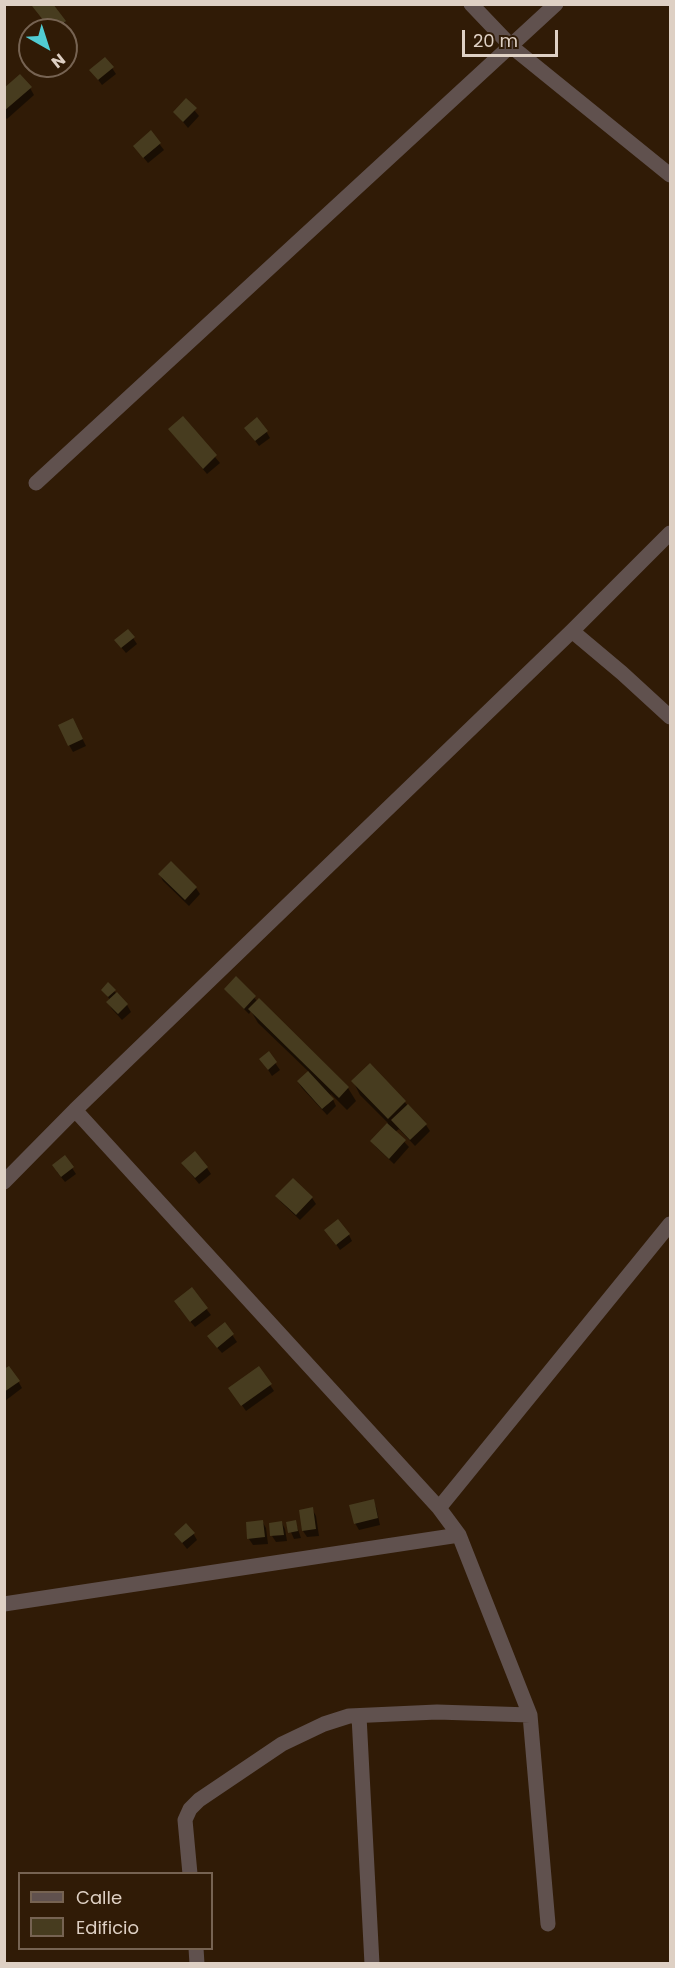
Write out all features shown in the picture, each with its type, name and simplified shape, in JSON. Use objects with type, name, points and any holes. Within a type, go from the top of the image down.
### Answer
[{"type":"street","points":[[471,4],[513,46],[670,175]]},
{"type":"street","points":[[36,483],[556,4]]},
{"type":"street","points":[[4,1182],[75,1110],[572,631],[670,532]]},
{"type":"street","points":[[572,631],[670,717]]},
{"type":"street","points":[[75,1110],[440,1508],[459,1535],[530,1715],[548,1924]]},
{"type":"street","points":[[440,1508],[670,1224]]},
{"type":"street","points":[[4,1604],[459,1535]]},
{"type":"street","points":[[190,1872],[185,1820],[190,1809],[199,1800],[282,1744],[324,1724],[349,1716],[437,1712],[530,1715]]},
{"type":"street","points":[[359,1716],[372,1964]]},
{"type":"building","points":[[33,4],[53,4],[64,18],[42,18],[32,6]]},
{"type":"building","points":[[105,57],[114,67],[98,80],[89,70]]},
{"type":"building","points":[[18,76],[18,78],[24,78],[32,87],[4,111],[4,88]]},
{"type":"building","points":[[186,98],[197,108],[183,122],[173,112]]},
{"type":"building","points":[[151,130],[161,143],[143,158],[133,146]]},
{"type":"building","points":[[183,416],[217,455],[203,469],[168,429]]},
{"type":"building","points":[[257,417],[268,431],[255,441],[244,428]]},
{"type":"building","points":[[128,629],[135,637],[121,648],[114,640]]},
{"type":"building","points":[[73,718],[83,739],[68,746],[58,725]]},
{"type":"building","points":[[171,861],[197,887],[185,900],[158,874]]},
{"type":"building","points":[[236,976],[256,996],[244,1009],[224,989]]},
{"type":"building","points":[[108,982],[116,990],[108,997],[101,990]]},
{"type":"building","points":[[117,992],[128,1004],[118,1014],[106,1002]]},
{"type":"building","points":[[259,998],[349,1087],[339,1098],[248,1009]]},
{"type":"building","points":[[269,1051],[277,1062],[268,1070],[259,1059]]},
{"type":"building","points":[[370,1063],[406,1101],[388,1119],[351,1081]]},
{"type":"building","points":[[308,1071],[334,1099],[322,1109],[297,1081]]},
{"type":"building","points":[[408,1104],[427,1124],[410,1140],[391,1120]]},
{"type":"building","points":[[387,1123],[406,1140],[389,1159],[370,1141]]},
{"type":"building","points":[[195,1151],[208,1167],[195,1178],[181,1163]]},
{"type":"building","points":[[65,1155],[74,1167],[61,1177],[52,1165]]},
{"type":"building","points":[[293,1178],[313,1197],[296,1215],[275,1196]]},
{"type":"building","points":[[338,1219],[350,1234],[336,1245],[324,1230]]},
{"type":"building","points":[[192,1287],[208,1308],[190,1322],[174,1301]]},
{"type":"building","points":[[225,1322],[234,1334],[217,1348],[207,1336]]},
{"type":"building","points":[[9,1366],[20,1381],[4,1392],[4,1369]]},
{"type":"building","points":[[259,1366],[272,1384],[241,1406],[228,1388]]},
{"type":"building","points":[[374,1499],[378,1518],[354,1524],[349,1505]]},
{"type":"building","points":[[313,1507],[316,1529],[302,1531],[299,1510]]},
{"type":"building","points":[[263,1520],[265,1537],[247,1539],[246,1522]]},
{"type":"building","points":[[296,1520],[298,1531],[288,1533],[286,1522]]},
{"type":"building","points":[[282,1521],[284,1535],[270,1536],[269,1523]]},
{"type":"building","points":[[186,1523],[195,1533],[182,1543],[174,1534]]}]
